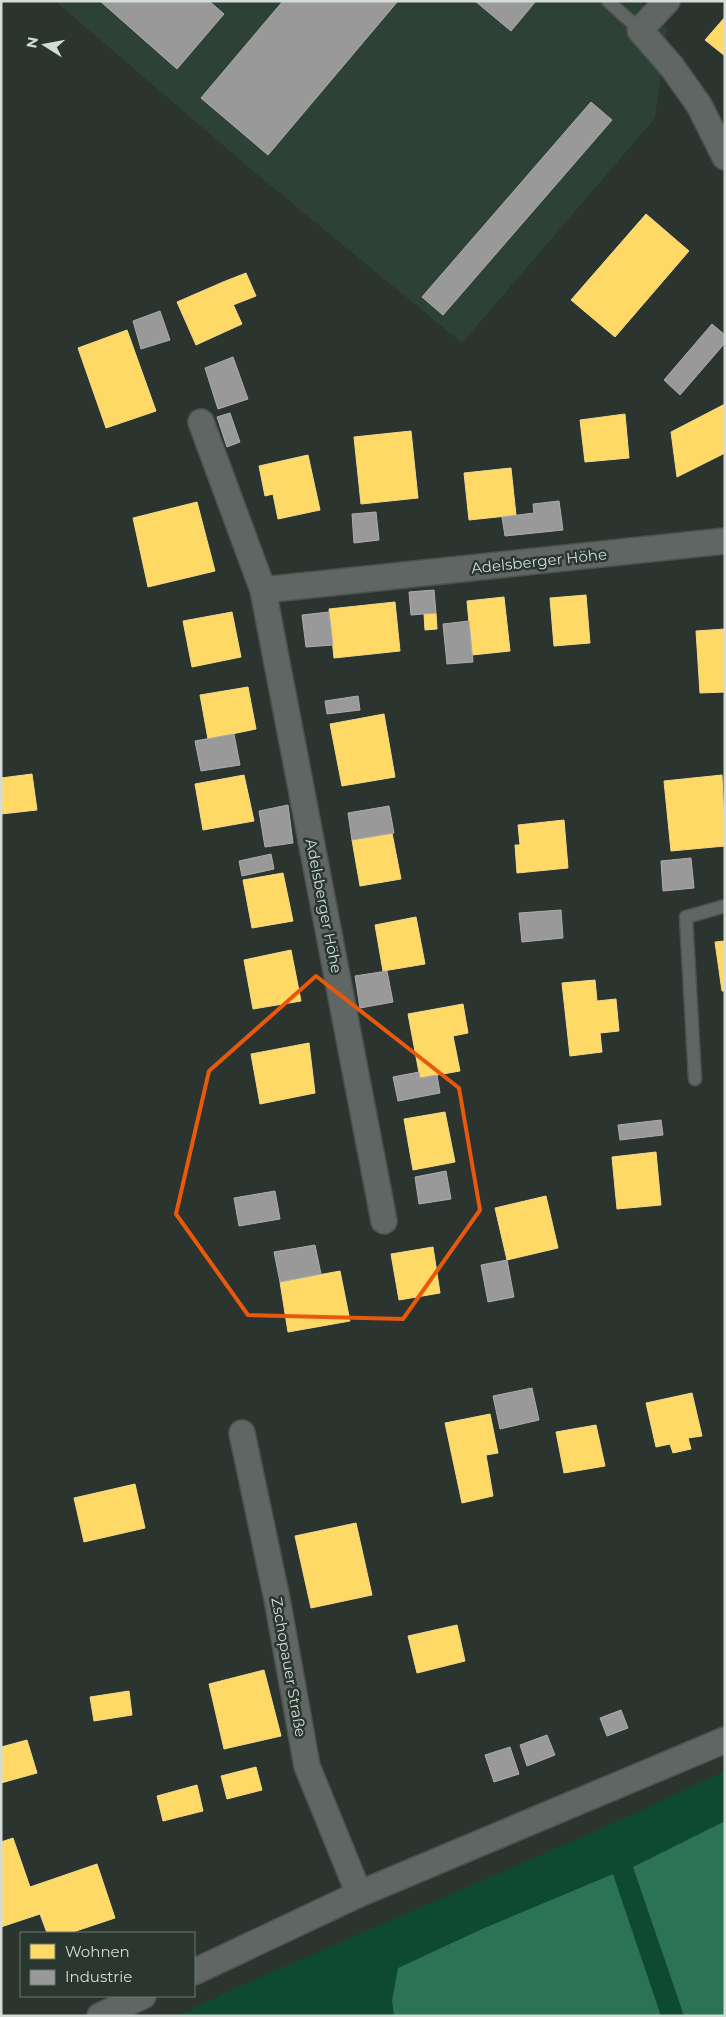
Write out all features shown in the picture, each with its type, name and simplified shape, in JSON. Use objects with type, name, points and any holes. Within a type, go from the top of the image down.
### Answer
[{"type":"street","points":[[668,1],[640,30],[672,67],[699,105],[725,157]]},
{"type":"street","name":"Adelsberger Höhe","points":[[201,422],[263,590],[384,1221]]},
{"type":"street","name":"Adelsberger Höhe","points":[[263,590],[725,541]]},
{"type":"street","name":"Zschopauer Straße","points":[[242,1433],[277,1599],[307,1766],[359,1894]]},
{"type":"street","points":[[195,1972],[359,1894],[725,1740]]},
{"type":"street","points":[[100,2016],[141,1997]]},
{"type":"lane","points":[[608,1],[640,30]]},
{"type":"lane","points":[[695,1079],[686,917],[725,906]]},
{"type":"highlighted area","points":[[316,976],[459,1088],[480,1210],[403,1319],[248,1315],[176,1214],[209,1071]]},
{"type":"shaded area","points":[[55,1],[639,1],[667,28],[655,118],[462,343],[253,171]]},
{"type":"shaded area","points":[[725,1771],[725,1821],[633,1867],[684,2016],[661,2016],[613,1874],[482,1929],[398,1968],[392,2001],[394,2016],[177,2016],[229,1991],[616,1822]]},
{"type":"shaded area","points":[[725,1821],[725,2016],[684,2016],[633,1867]]},
{"type":"shaded area","points":[[613,1874],[661,2016],[394,2016],[392,2001],[398,1968],[482,1929]]},
{"type":"building: Wohnen","points":[[725,17],[725,56],[705,40]]},
{"type":"building: Wohnen","points":[[646,214],[689,251],[615,337],[571,300]]},
{"type":"building: Wohnen","points":[[246,273],[256,296],[233,305],[223,282]]},
{"type":"building: Wohnen","points":[[223,282],[242,324],[196,345],[177,302]]},
{"type":"building: Wohnen","points":[[127,330],[156,411],[106,428],[78,348]]},
{"type":"building: Wohnen","points":[[725,404],[725,453],[677,477],[671,432]]},
{"type":"building: Wohnen","points":[[625,414],[629,458],[585,462],[580,420]]},
{"type":"building: Wohnen","points":[[411,431],[418,498],[361,504],[354,437]]},
{"type":"building: Wohnen","points":[[308,455],[320,510],[278,519],[273,494],[265,496],[259,466]]},
{"type":"building: Wohnen","points":[[511,468],[516,515],[469,520],[464,473]]},
{"type":"building: Wohnen","points":[[197,502],[215,571],[148,587],[133,518]]},
{"type":"building: Wohnen","points":[[586,595],[590,643],[554,646],[550,598]]},
{"type":"building: Wohnen","points":[[504,597],[510,651],[472,655],[467,601]]},
{"type":"building: Wohnen","points":[[395,602],[400,651],[334,658],[329,609]]},
{"type":"building: Wohnen","points":[[232,612],[241,657],[192,667],[183,621]]},
{"type":"building: Wohnen","points":[[436,613],[437,629],[425,630],[424,614]]},
{"type":"building: Wohnen","points":[[725,629],[725,692],[700,693],[696,631]]},
{"type":"building: Wohnen","points":[[248,687],[256,729],[208,739],[200,695]]},
{"type":"building: Wohnen","points":[[384,714],[395,777],[342,786],[330,724]]},
{"type":"building: Wohnen","points":[[32,774],[37,810],[1,814],[1,778]]},
{"type":"building: Wohnen","points":[[244,775],[254,821],[203,830],[195,784]]},
{"type":"building: Wohnen","points":[[722,775],[725,846],[671,851],[664,781]]},
{"type":"building: Wohnen","points":[[564,820],[568,868],[517,873],[515,845],[520,845],[518,825]]},
{"type":"building: Wohnen","points":[[392,833],[401,879],[360,886],[352,840]]},
{"type":"building: Wohnen","points":[[283,873],[293,921],[252,928],[243,880]]},
{"type":"building: Wohnen","points":[[416,917],[425,964],[383,971],[375,925]]},
{"type":"building: Wohnen","points":[[725,941],[725,991],[722,991],[715,942]]},
{"type":"building: Wohnen","points":[[291,950],[301,1001],[253,1009],[244,960]]},
{"type":"building: Wohnen","points":[[595,980],[597,1001],[616,999],[619,1031],[600,1033],[602,1052],[570,1056],[562,983]]},
{"type":"building: Wohnen","points":[[463,1004],[468,1033],[453,1036],[460,1071],[420,1078],[408,1014]]},
{"type":"building: Wohnen","points":[[309,1043],[315,1093],[260,1104],[251,1054]]},
{"type":"building: Wohnen","points":[[445,1112],[455,1162],[413,1170],[404,1119]]},
{"type":"building: Wohnen","points":[[656,1152],[661,1205],[617,1209],[612,1157]]},
{"type":"building: Wohnen","points":[[546,1196],[558,1248],[507,1260],[495,1208]]},
{"type":"building: Wohnen","points":[[433,1247],[440,1293],[399,1300],[391,1254]]},
{"type":"building: Wohnen","points":[[340,1271],[350,1321],[288,1332],[280,1282]]},
{"type":"building: Wohnen","points":[[692,1393],[702,1436],[688,1438],[691,1449],[673,1453],[670,1444],[656,1447],[646,1403]]},
{"type":"building: Wohnen","points":[[490,1414],[498,1453],[486,1455],[493,1496],[462,1503],[445,1423]]},
{"type":"building: Wohnen","points":[[596,1425],[605,1466],[564,1473],[556,1432]]},
{"type":"building: Wohnen","points":[[135,1484],[145,1528],[84,1542],[74,1498]]},
{"type":"building: Wohnen","points":[[356,1523],[372,1595],[311,1608],[295,1536]]},
{"type":"building: Wohnen","points":[[457,1625],[465,1661],[417,1673],[408,1636]]},
{"type":"building: Wohnen","points":[[264,1670],[281,1736],[224,1749],[209,1684]]},
{"type":"building: Wohnen","points":[[129,1691],[132,1715],[94,1721],[90,1697]]},
{"type":"building: Wohnen","points":[[27,1740],[37,1773],[1,1783],[1,1747]]},
{"type":"building: Wohnen","points":[[256,1767],[262,1790],[227,1799],[221,1776]]},
{"type":"building: Wohnen","points":[[197,1785],[203,1811],[163,1821],[157,1796]]},
{"type":"building: Wohnen","points":[[13,1838],[30,1887],[97,1864],[115,1918],[73,1932],[47,1932],[40,1914],[1,1927],[1,1842]]},
{"type":"building: Industrie","points":[[100,1],[209,1],[224,14],[177,69]]},
{"type":"building: Industrie","points":[[283,1],[398,1],[268,155],[201,98]]},
{"type":"building: Industrie","points":[[475,1],[536,1],[511,31]]},
{"type":"building: Industrie","points":[[591,102],[612,120],[443,315],[422,297]]},
{"type":"building: Industrie","points":[[160,311],[170,340],[141,349],[133,321]]},
{"type":"building: Industrie","points":[[712,324],[725,335],[725,343],[680,395],[664,380]]},
{"type":"building: Industrie","points":[[233,357],[248,399],[218,409],[205,368]]},
{"type":"building: Industrie","points":[[230,413],[240,442],[227,447],[217,417]]},
{"type":"building: Industrie","points":[[559,501],[563,530],[505,536],[502,517],[534,513],[533,504]]},
{"type":"building: Industrie","points":[[376,512],[379,540],[354,543],[352,514]]},
{"type":"building: Industrie","points":[[434,590],[436,613],[411,615],[409,592]]},
{"type":"building: Industrie","points":[[329,612],[333,645],[306,647],[302,615]]},
{"type":"building: Industrie","points":[[469,621],[473,662],[447,664],[443,624]]},
{"type":"building: Industrie","points":[[358,696],[360,710],[327,714],[325,701]]},
{"type":"building: Industrie","points":[[234,734],[240,765],[201,771],[195,741]]},
{"type":"building: Industrie","points":[[288,805],[293,843],[265,847],[259,811]]},
{"type":"building: Industrie","points":[[389,806],[394,833],[352,840],[348,813]]},
{"type":"building: Industrie","points":[[271,854],[274,869],[242,876],[239,861]]},
{"type":"building: Industrie","points":[[691,858],[694,888],[663,891],[661,861]]},
{"type":"building: Industrie","points":[[561,910],[563,938],[522,942],[519,913]]},
{"type":"building: Industrie","points":[[387,971],[393,1002],[360,1008],[355,976]]},
{"type":"building: Industrie","points":[[419,1072],[420,1078],[437,1075],[440,1093],[398,1101],[393,1077]]},
{"type":"building: Industrie","points":[[661,1120],[663,1135],[620,1140],[618,1125]]},
{"type":"building: Industrie","points":[[446,1171],[451,1199],[419,1204],[415,1177]]},
{"type":"building: Industrie","points":[[275,1191],[280,1219],[239,1226],[234,1198]]},
{"type":"building: Industrie","points":[[315,1245],[321,1274],[280,1282],[274,1252]]},
{"type":"building: Industrie","points":[[507,1260],[514,1297],[488,1302],[481,1265]]},
{"type":"building: Industrie","points":[[532,1388],[539,1420],[500,1429],[493,1396]]},
{"type":"building: Industrie","points":[[621,1710],[628,1728],[607,1736],[600,1718]]},
{"type":"building: Industrie","points":[[547,1735],[555,1755],[527,1766],[520,1745]]},
{"type":"building: Industrie","points":[[510,1747],[519,1774],[494,1782],[485,1755]]}]
